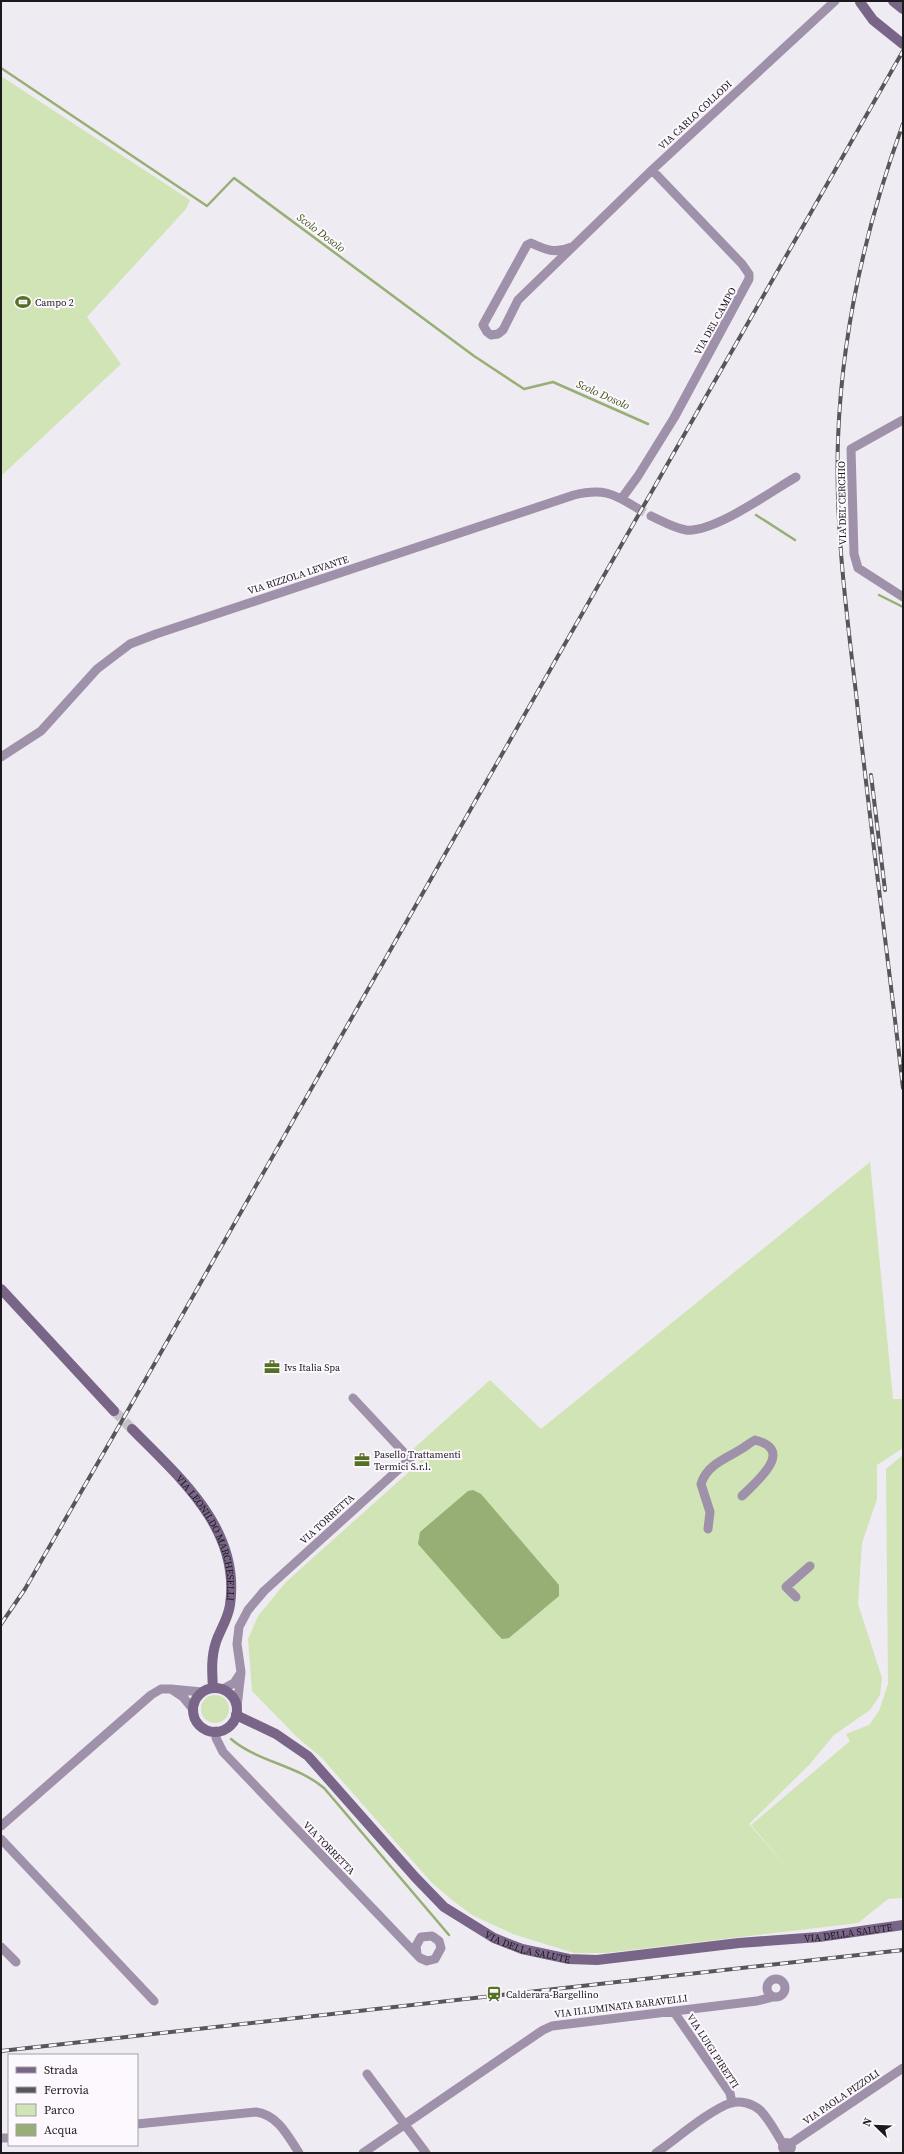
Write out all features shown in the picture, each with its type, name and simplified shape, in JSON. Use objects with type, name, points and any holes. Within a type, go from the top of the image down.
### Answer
[{"type":"street","name":"VIA CARLO COLLODI","points":[[571,247],[560,252],[549,251],[531,243],[527,245],[483,325],[487,332],[491,335],[498,334],[503,330],[518,300],[550,270],[571,247],[835,1]]},
{"type":"street","points":[[859,1],[873,20],[903,44]]},
{"type":"street","points":[[893,1],[903,9]]},
{"type":"street","name":"VIA DEL CAMPO","points":[[622,498],[667,431],[749,279],[749,274],[742,264],[652,170]]},
{"type":"street","name":"VIA DEL CERCHIO","points":[[903,420],[852,449],[854,554],[858,568],[903,597]]},
{"type":"street","points":[[651,516],[686,530],[701,529],[726,519],[796,477]]},
{"type":"street","name":"VIA RIZZOLA LEVANTE","points":[[1,757],[41,731],[97,669],[137,641],[574,495],[592,491],[604,492],[622,498],[637,508]]},
{"type":"street","points":[[1,1289],[114,1410]]},
{"type":"street","name":"VIA TORRETTA","points":[[236,1711],[241,1672],[238,1637],[239,1627],[248,1610],[264,1591],[410,1459],[353,1398]]},
{"type":"street","name":"VIA LEONILDO MARCHESELLI","points":[[132,1429],[198,1498],[214,1521],[224,1546],[229,1572],[230,1598],[227,1616],[213,1655],[218,1688]]},
{"type":"street","points":[[708,1528],[710,1512],[700,1484],[705,1473],[710,1467],[755,1440],[761,1441],[768,1445],[773,1453],[774,1459],[771,1466],[742,1496]]},
{"type":"street","points":[[796,1597],[786,1587],[810,1566]]},
{"type":"street","points":[[1,1826],[151,1695],[161,1689],[202,1692],[218,1688],[234,1683],[241,1672]]},
{"type":"street","points":[[202,1692],[196,1699],[193,1709],[194,1715],[199,1725],[204,1729],[216,1732],[230,1725],[236,1711],[232,1696],[218,1688]]},
{"type":"street","points":[[171,1689],[183,1697],[193,1709]]},
{"type":"street","name":"VIA DELLA SALUTE","points":[[236,1711],[276,1734],[308,1756],[444,1907],[494,1938],[522,1949],[568,1959],[597,1960],[739,1943],[819,1937],[903,1924]]},
{"type":"street","name":"VIA TORRETTA","points":[[216,1732],[216,1738],[223,1752],[402,1940],[423,1960],[431,1960],[438,1956],[441,1948],[439,1940],[432,1936],[424,1936],[419,1940],[402,1940]]},
{"type":"street","points":[[1,1840],[154,2001]]},
{"type":"street","points":[[417,1954],[416,1946],[419,1940]]},
{"type":"street","points":[[1,1947],[16,1962]]},
{"type":"street","name":"VIA ILLUMINATA BARAVELLI","points":[[363,2153],[542,2030],[552,2026],[674,2012],[757,2001],[773,1997]]},
{"type":"street","name":"VIA LUIGI PIRETTI","points":[[674,2012],[730,2093],[732,2103]]},
{"type":"street","name":"VIA PAOLA PIZZOLI","points":[[790,2148],[903,2068]]},
{"type":"street","points":[[367,2074],[426,2153]]},
{"type":"street","points":[[662,2151],[719,2109],[732,2103],[747,2103],[760,2111],[776,2134],[790,2148]]},
{"type":"street","points":[[138,2124],[256,2112],[266,2113],[282,2129],[299,2153]]},
{"type":"street","points":[[776,2134],[787,2140],[790,2148]]},
{"type":"green space","points":[[1,76],[190,200],[186,209],[87,317],[121,364],[1,476]]},
{"type":"green space","points":[[870,1162],[893,1399],[903,1399],[903,1448],[877,1465],[877,1499],[862,1543],[858,1604],[882,1678],[880,1695],[870,1710],[834,1735],[809,1765],[749,1824],[794,1875],[751,1825],[850,1741],[846,1734],[869,1725],[879,1711],[888,1684],[886,1469],[903,1455],[903,1898],[888,1899],[858,1923],[606,1953],[574,1953],[513,1934],[472,1915],[431,1882],[322,1758],[298,1738],[252,1691],[248,1639],[258,1616],[286,1582],[420,1462],[411,1451],[490,1380],[541,1429]]},
{"type":"green space","points":[[215,1695],[225,1699],[229,1709],[225,1719],[215,1723],[205,1719],[201,1709],[205,1699]]},
{"type":"water","points":[[473,1490],[481,1494],[559,1585],[559,1596],[509,1638],[502,1639],[497,1634],[418,1544],[420,1532],[468,1491]]},
{"type":"waterway","name":"Scolo Dosolo","points":[[1,68],[207,206],[234,178],[474,356],[524,389],[553,382],[648,424]]},
{"type":"waterway","name":"Scolo Dosolo","points":[[756,515],[795,540]]},
{"type":"waterway","name":"Scolo Dosolo","points":[[879,595],[903,607]]},
{"type":"waterway","points":[[231,1739],[253,1753],[302,1774],[324,1788],[449,1935]]},
{"type":"tunnel","points":[[637,508],[651,516]]},
{"type":"tunnel","points":[[114,1411],[132,1429]]},
{"type":"railway","points":[[1,1624],[25,1589],[107,1447],[903,51]]},
{"type":"railway","points":[[903,124],[878,201],[858,279],[845,358],[840,399],[838,439],[838,503],[845,598],[903,1088]]},
{"type":"railway","points":[[871,775],[885,890]]},
{"type":"railway","points":[[1,2051],[903,1950]]},
{"type":"place","name":"Campo 2","points":[[23,302]]},
{"type":"place","name":"Ivs Italia Spa","points":[[272,1367]]},
{"type":"place","name":"Pasello Trattamenti Termici S.r.l.","points":[[362,1460]]},
{"type":"place","name":"Calderara-Bargellino","points":[[494,1994]]}]
